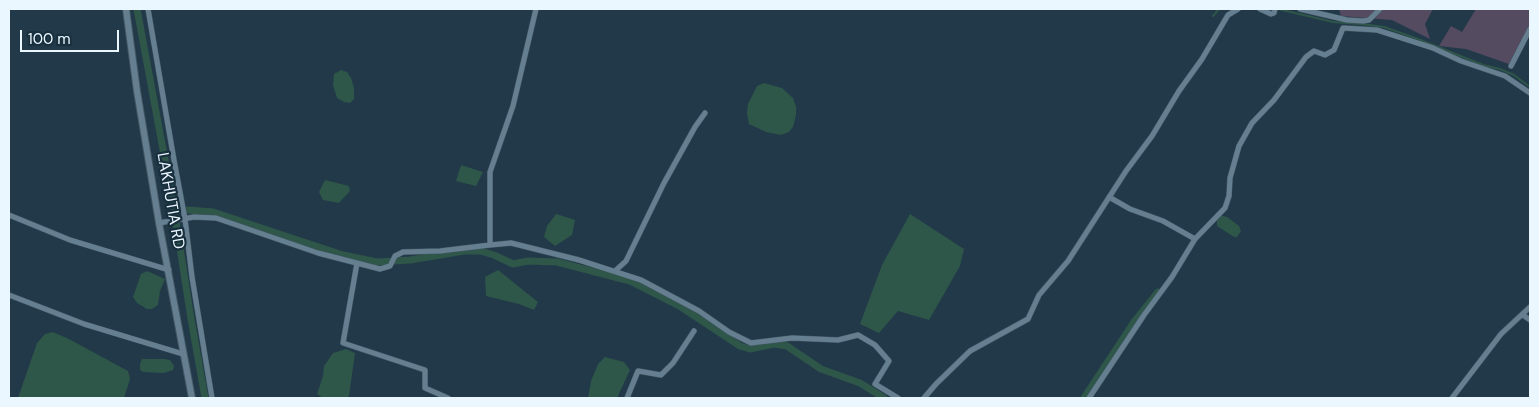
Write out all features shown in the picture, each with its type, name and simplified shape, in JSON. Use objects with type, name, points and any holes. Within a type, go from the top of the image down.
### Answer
[{"type":"street","name":"LAKHUTIA RD","points":[[126,9],[159,223],[192,398]]},
{"type":"street","points":[[148,9],[186,219],[192,277],[212,398]]},
{"type":"street","points":[[490,245],[490,172],[513,106],[536,9]]},
{"type":"street","points":[[924,398],[970,351],[1028,319],[1039,295],[1068,261],[1126,171],[1152,136],[1228,15],[1238,9]]},
{"type":"street","points":[[1260,9],[1271,14],[1275,11]]},
{"type":"street","points":[[1300,9],[1364,22],[1369,20],[1380,9]]},
{"type":"street","points":[[1089,398],[1139,322],[1172,277],[1195,239],[1225,208],[1229,196],[1230,178],[1239,146],[1252,123],[1274,100],[1306,57],[1314,51],[1325,55],[1334,50],[1343,28],[1376,30],[1433,48],[1461,61],[1505,76],[1530,93]]},
{"type":"street","points":[[1511,66],[1530,29]]},
{"type":"street","points":[[615,271],[626,261],[664,183],[695,127],[705,113]]},
{"type":"street","points":[[1109,198],[1130,209],[1163,221],[1195,239]]},
{"type":"street","points":[[9,215],[70,240],[168,270]]},
{"type":"street","points":[[159,223],[194,217],[216,218],[318,253],[380,269],[390,266],[395,256],[403,252],[440,251],[511,244],[527,247],[579,260],[641,280],[699,311],[729,332],[752,343],[792,338],[838,340],[858,336],[875,345],[889,361],[875,384],[898,398]]},
{"type":"street","points":[[357,263],[343,343],[425,370],[425,388],[448,398]]},
{"type":"street","points":[[9,295],[84,324],[183,354]]},
{"type":"street","points":[[1452,398],[1501,334],[1530,307]]},
{"type":"street","points":[[1523,315],[1530,320]]},
{"type":"street","points":[[627,398],[638,371],[661,375],[673,363],[694,331]]},
{"type":"shaded area","points":[[1339,9],[1433,9],[1425,24],[1430,39],[1392,20],[1341,16]]},
{"type":"shaded area","points":[[1476,9],[1530,9],[1530,25],[1509,64],[1466,49],[1439,46],[1451,26],[1462,32]]},
{"type":"shaded area","points":[[341,70],[347,72],[354,88],[354,99],[350,103],[337,98],[333,85],[334,74]]},
{"type":"shaded area","points":[[764,83],[782,88],[793,98],[796,115],[793,127],[789,132],[781,135],[766,132],[749,124],[748,104],[757,86]]},
{"type":"shaded area","points":[[461,165],[483,172],[476,186],[456,181]]},
{"type":"shaded area","points":[[325,180],[349,186],[350,191],[339,203],[323,200],[319,192]]},
{"type":"shaded area","points":[[556,214],[575,220],[572,235],[555,246],[544,237],[547,226]]},
{"type":"shaded area","points":[[910,214],[964,249],[960,266],[929,320],[898,311],[879,333],[860,324],[882,265]]},
{"type":"shaded area","points":[[1220,215],[1227,217],[1239,226],[1241,231],[1237,237],[1217,226],[1217,220]]},
{"type":"shaded area","points":[[498,270],[538,302],[534,310],[519,304],[486,296],[485,277]]},
{"type":"shaded area","points":[[147,271],[165,279],[160,291],[158,305],[152,309],[147,309],[137,303],[133,297],[141,274]]},
{"type":"shaded area","points":[[53,332],[128,371],[130,379],[124,398],[18,398],[37,343],[45,334]]},
{"type":"shaded area","points":[[346,349],[355,353],[349,396],[348,398],[323,398],[317,394],[324,366],[333,353]]},
{"type":"shaded area","points":[[605,357],[624,362],[630,370],[617,398],[588,398],[591,381],[598,364]]},
{"type":"shaded area","points":[[142,359],[170,360],[174,366],[173,370],[164,373],[143,372],[140,370]]},
{"type":"waterway","points":[[137,9],[174,209],[205,398]]},
{"type":"waterway","points":[[1213,16],[1219,9]]},
{"type":"waterway","points":[[1278,9],[1333,22],[1384,27],[1483,65],[1500,69],[1514,75],[1530,87]]},
{"type":"waterway","points":[[188,210],[213,212],[343,255],[377,262],[410,260],[464,251],[480,251],[513,264],[528,261],[557,262],[630,281],[681,307],[740,346],[750,349],[774,344],[787,346],[821,369],[860,383],[884,398]]},
{"type":"waterway","points":[[1084,398],[1134,322],[1158,292]]}]
